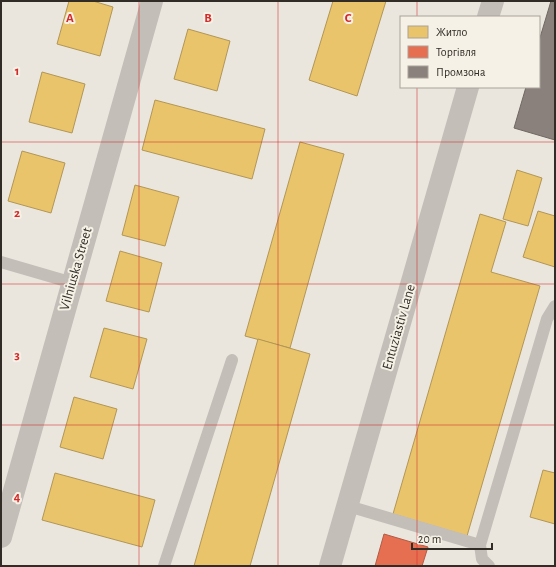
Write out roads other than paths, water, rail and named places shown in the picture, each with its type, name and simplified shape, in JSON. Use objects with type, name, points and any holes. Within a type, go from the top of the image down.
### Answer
[{"type":"street","name":"Vilniuska Street","points":[[1,537],[152,1]]},
{"type":"street","points":[[488,16],[493,1]]},
{"type":"street","name":"Entuziastiv Lane","points":[[330,566],[468,88]]},
{"type":"lane","points":[[1,262],[73,282]]},
{"type":"lane","points":[[489,566],[482,559],[480,544],[547,320],[555,306]]},
{"type":"lane","points":[[164,566],[232,360]]},
{"type":"lane","points":[[348,506],[480,544]]}]
